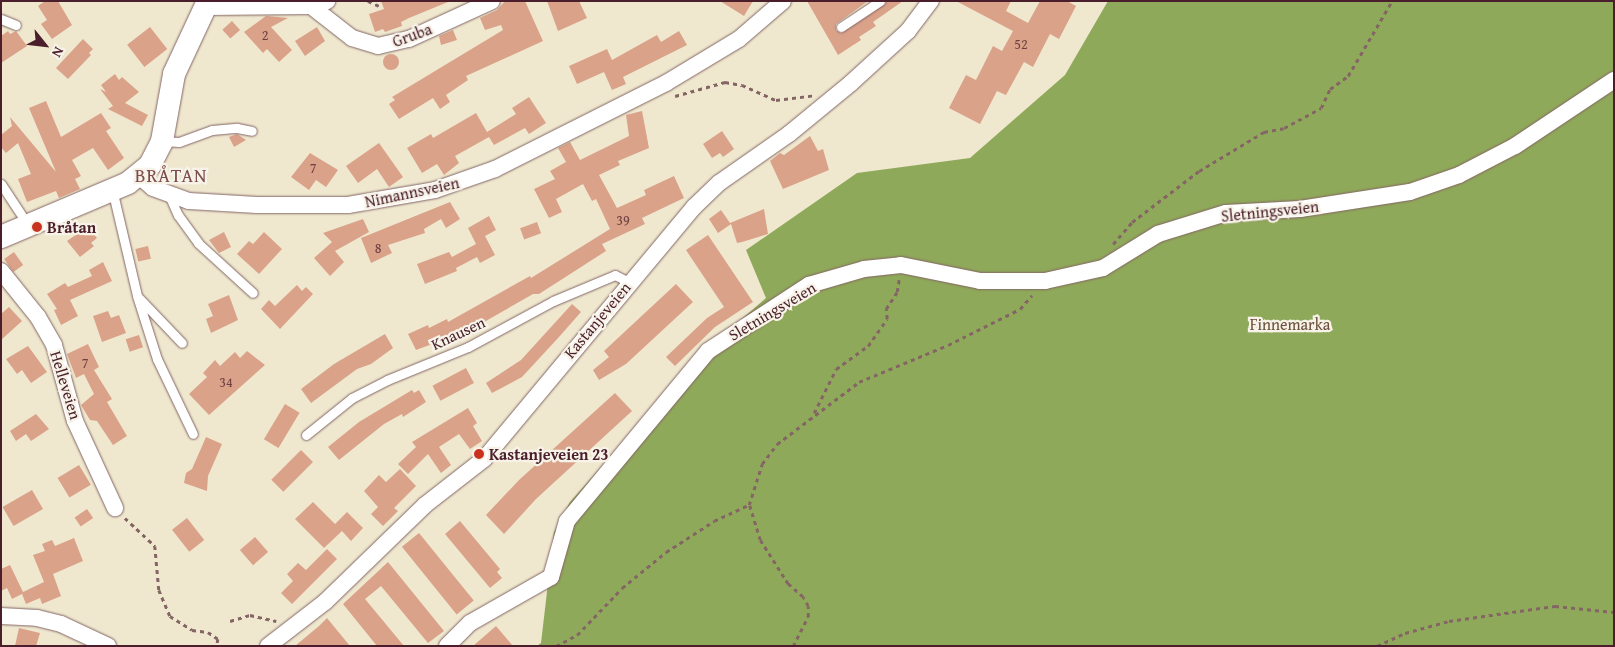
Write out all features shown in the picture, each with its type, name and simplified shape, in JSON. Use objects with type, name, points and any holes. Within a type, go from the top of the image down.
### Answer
[{"type":"main road","points":[[1,237],[139,176],[150,165],[162,141],[174,74],[207,4]]},
{"type":"street","points":[[207,4],[310,6],[327,1]]},
{"type":"street","name":"Gruba","points":[[310,6],[352,38],[378,46],[409,39],[492,1]]},
{"type":"street","name":"Nimannsveien","points":[[139,176],[153,188],[189,201],[257,205],[348,205],[403,198],[464,182],[666,84],[739,39],[783,1]]},
{"type":"street","name":"Kastanjeveien","points":[[268,646],[325,602],[425,505],[484,459],[665,238],[719,183],[835,96],[908,30],[931,1]]},
{"type":"street","name":"Sletningsveien","points":[[447,646],[470,623],[551,576],[567,521],[708,351],[809,285],[864,269],[902,265],[980,281],[1045,281],[1102,268],[1158,234],[1226,213],[1300,209],[1401,193],[1459,175],[1515,146],[1614,80]]},
{"type":"street","name":"Helleveien","points":[[1,271],[38,316],[54,345],[75,420],[115,508]]},
{"type":"street","points":[[1,616],[37,618],[61,624],[108,646]]},
{"type":"lane","points":[[841,27],[880,1]]},
{"type":"lane","points":[[1,19],[16,26]]},
{"type":"lane","points":[[162,141],[179,142],[212,130],[237,128],[252,132]]},
{"type":"lane","points":[[1,184],[28,225]]},
{"type":"lane","points":[[112,189],[137,296],[157,359],[194,434]]},
{"type":"lane","points":[[169,195],[178,215],[198,243],[253,293]]},
{"type":"lane","name":"Knausen","points":[[306,435],[352,398],[387,380],[468,347],[553,301],[614,275],[629,282]]},
{"type":"lane","points":[[137,296],[182,343]]},
{"type":"path","points":[[368,1],[379,6]]},
{"type":"path","points":[[1102,268],[1106,254],[1118,237],[1167,193],[1256,136],[1284,128],[1321,108],[1330,89],[1348,76],[1392,1]]},
{"type":"path","points":[[670,98],[725,82],[742,85],[776,100],[826,93],[835,96]]},
{"type":"path","points":[[814,414],[836,368],[868,346],[887,319],[886,309],[897,292],[902,265]]},
{"type":"path","points":[[793,646],[808,617],[808,606],[803,597],[788,584],[760,540],[749,505],[762,464],[777,444],[814,414],[859,382],[948,345],[1020,309],[1045,281]]},
{"type":"path","points":[[556,646],[577,635],[622,588],[666,552],[714,522],[749,505]]},
{"type":"path","points":[[115,508],[155,546],[159,590],[170,616],[192,630],[208,632],[218,639],[216,646]]},
{"type":"path","points":[[1377,646],[1406,633],[1449,621],[1555,606],[1614,612]]},
{"type":"path","points":[[230,621],[250,615],[293,626]]},
{"type":"green space","name":"Finnemarka","points":[[1108,1],[1614,1],[1614,646],[537,646],[541,643],[554,532],[570,502],[708,348],[766,298],[746,250],[857,173],[970,158],[1065,75]]},
{"type":"building","points":[[45,1],[58,1],[72,25],[52,39],[41,24],[47,20],[38,6]]},
{"type":"building","points":[[381,1],[448,2],[401,22],[402,26],[385,32],[383,29],[375,32],[369,14],[384,9]]},
{"type":"building","points":[[505,1],[525,1],[543,41],[466,76],[468,80],[446,95],[450,102],[440,109],[433,98],[399,119],[389,104],[395,100],[392,97],[503,30],[501,25],[485,30],[480,18],[497,10]]},
{"type":"building","points":[[547,1],[579,1],[587,18],[558,31]]},
{"type":"building","points":[[720,1],[753,1],[744,16]]},
{"type":"building","points":[[807,1],[868,1],[836,24],[836,30],[841,33],[886,1],[903,1],[873,22],[876,26],[859,37],[861,40],[838,55]]},
{"type":"building","points":[[956,1],[1011,1],[1006,11],[1028,23],[1040,1],[1067,1],[1076,6],[1059,39],[1050,34],[1033,67],[1024,62],[1006,95],[997,91],[980,124],[949,108],[966,75],[976,80],[993,46],[1002,51],[1013,31]]},
{"type":"building","points":[[266,16],[288,18],[271,27],[292,50],[279,62],[267,49],[263,53],[244,32]]},
{"type":"building","points":[[232,21],[240,30],[230,39],[222,30]]},
{"type":"building","points":[[150,27],[167,49],[144,67],[127,45]]},
{"type":"building","points":[[317,27],[325,41],[305,56],[295,41]]},
{"type":"building","points":[[453,30],[457,40],[441,45],[439,36]]},
{"type":"building","points":[[8,31],[10,34],[16,31],[27,46],[1,63],[1,36]]},
{"type":"building","points":[[679,31],[687,45],[623,77],[626,84],[612,90],[604,72],[577,84],[569,66],[607,49],[612,60],[657,35],[661,42]]},
{"type":"building","points":[[83,39],[93,49],[89,53],[91,55],[68,79],[56,68]]},
{"type":"building","points":[[391,54],[397,56],[399,62],[397,68],[391,70],[385,68],[383,62],[385,56]]},
{"type":"building","points":[[115,74],[119,80],[122,77],[139,92],[125,103],[148,115],[142,126],[108,109],[113,106],[100,89],[106,92],[101,85]]},
{"type":"building","points":[[529,97],[546,123],[529,134],[525,128],[494,145],[489,137],[455,156],[459,163],[444,175],[437,164],[422,173],[407,148],[431,134],[433,138],[476,113],[487,132],[516,114],[512,108]]},
{"type":"building","points":[[46,101],[61,137],[101,113],[111,128],[106,131],[124,158],[108,170],[93,148],[72,160],[81,176],[75,179],[80,189],[59,198],[56,191],[27,202],[18,179],[31,174],[18,143],[6,153],[1,147],[1,135],[12,126],[10,117],[56,172],[29,108]]},
{"type":"building","points":[[642,111],[649,148],[618,161],[620,165],[599,175],[617,208],[646,195],[644,190],[674,176],[684,198],[642,218],[645,224],[602,244],[606,251],[539,294],[533,294],[470,330],[416,350],[408,334],[428,325],[429,328],[447,319],[448,322],[530,276],[531,278],[610,229],[596,199],[592,201],[583,184],[556,199],[562,212],[549,218],[534,189],[555,179],[550,171],[566,162],[558,148],[570,142],[580,160],[629,136],[626,115]]},
{"type":"building","points":[[722,131],[734,149],[723,157],[720,153],[712,158],[703,144]]},
{"type":"building","points":[[237,134],[246,140],[234,147],[229,137]]},
{"type":"building","points":[[810,136],[818,151],[823,149],[829,170],[783,189],[770,161],[780,153],[784,155]]},
{"type":"building","points":[[379,143],[403,177],[389,187],[377,169],[358,183],[346,166]]},
{"type":"building","points":[[310,153],[338,170],[326,187],[316,180],[309,190],[291,177]]},
{"type":"building","points":[[450,202],[460,219],[446,228],[441,219],[424,229],[425,233],[388,245],[392,253],[371,263],[361,238]]},
{"type":"building","points":[[764,209],[768,234],[737,243],[731,224],[718,233],[709,219],[721,210],[730,223]]},
{"type":"building","points":[[489,216],[496,230],[485,236],[495,255],[480,263],[477,257],[456,268],[457,271],[425,284],[417,264],[449,252],[452,257],[476,244],[468,228]]},
{"type":"building","points":[[363,219],[369,232],[335,251],[344,262],[330,276],[314,258],[332,242],[323,233]]},
{"type":"building","points":[[537,222],[541,233],[524,239],[520,228]]},
{"type":"building","points":[[87,227],[97,238],[91,243],[94,246],[80,257],[67,241]]},
{"type":"building","points":[[224,232],[231,247],[219,253],[209,240]]},
{"type":"building","points":[[264,232],[282,249],[259,274],[237,254],[249,241],[253,244]]},
{"type":"building","points":[[708,235],[753,302],[715,327],[675,366],[666,357],[707,318],[724,307],[686,250]]},
{"type":"building","points":[[148,246],[151,259],[138,262],[135,249]]},
{"type":"building","points":[[14,252],[23,265],[13,272],[4,259]]},
{"type":"building","points":[[103,262],[112,281],[70,300],[78,316],[61,325],[54,310],[57,309],[47,294],[65,283],[68,287],[92,276],[89,270]]},
{"type":"building","points":[[676,284],[693,302],[626,364],[599,380],[593,370],[609,357],[604,351]]},
{"type":"building","points":[[297,285],[302,291],[306,287],[313,294],[280,329],[261,309],[269,300],[275,306]]},
{"type":"building","points":[[229,295],[238,320],[211,333],[206,319],[213,316],[208,304]]},
{"type":"building","points":[[572,304],[581,312],[559,337],[522,377],[492,393],[486,383],[521,360]]},
{"type":"building","points":[[9,307],[22,321],[1,340],[1,314]]},
{"type":"building","points":[[108,311],[111,318],[119,315],[126,333],[102,342],[93,316]]},
{"type":"building","points":[[385,334],[393,348],[371,364],[357,369],[311,403],[301,389],[334,364]]},
{"type":"building","points":[[139,335],[143,347],[130,352],[126,339]]},
{"type":"building","points":[[88,344],[99,367],[94,370],[112,399],[107,402],[127,436],[113,445],[97,421],[90,420],[81,405],[94,394],[84,374],[76,378],[67,354]]},
{"type":"building","points":[[28,346],[47,372],[31,383],[22,370],[17,374],[6,359]]},
{"type":"building","points":[[247,351],[265,365],[209,415],[189,394],[207,377],[203,373],[215,360],[220,366],[235,352],[240,358]]},
{"type":"building","points":[[466,368],[474,383],[440,401],[432,386]]},
{"type":"building","points":[[412,390],[414,393],[419,390],[426,402],[403,417],[402,414],[384,424],[339,460],[328,447],[359,422]]},
{"type":"building","points":[[615,393],[632,411],[536,499],[504,534],[486,515],[519,480]]},
{"type":"building","points":[[285,404],[300,413],[278,448],[264,439]]},
{"type":"building","points":[[468,408],[477,423],[473,426],[482,441],[470,449],[459,434],[439,447],[451,465],[441,473],[428,454],[408,474],[398,464],[416,447],[412,442]]},
{"type":"building","points":[[36,414],[49,429],[31,441],[26,434],[16,441],[10,431]]},
{"type":"building","points":[[206,437],[222,444],[208,476],[207,491],[184,483],[186,473],[192,469]]},
{"type":"building","points":[[301,450],[313,462],[283,492],[271,480]]},
{"type":"building","points":[[79,465],[91,485],[69,498],[58,478]]},
{"type":"building","points":[[400,469],[416,486],[394,508],[398,511],[383,526],[371,514],[378,507],[364,491],[379,475],[386,482]]},
{"type":"building","points":[[32,490],[43,509],[14,526],[3,507]]},
{"type":"building","points":[[313,502],[335,524],[347,512],[363,528],[351,541],[342,531],[324,548],[295,519]]},
{"type":"building","points":[[87,509],[93,518],[81,527],[75,517]]},
{"type":"building","points":[[187,518],[204,540],[189,552],[172,530]]},
{"type":"building","points":[[460,521],[500,569],[497,572],[502,578],[490,588],[445,534]]},
{"type":"building","points":[[419,533],[474,601],[457,614],[402,547]]},
{"type":"building","points":[[255,537],[268,552],[253,565],[240,550]]},
{"type":"building","points":[[74,538],[83,561],[53,574],[61,596],[42,604],[40,598],[26,604],[22,594],[12,599],[7,588],[1,591],[1,569],[10,565],[23,592],[44,582],[33,555],[45,551],[42,544],[52,540],[55,546]]},
{"type":"building","points":[[327,549],[337,559],[292,604],[281,593],[293,581],[287,574],[298,563],[306,570]]},
{"type":"building","points":[[388,562],[444,631],[428,643],[381,586],[365,599],[404,646],[377,646],[343,604]]},
{"type":"building","points":[[327,618],[350,646],[295,646],[319,626]]},
{"type":"building","points":[[496,626],[513,646],[473,646]]},
{"type":"building","points":[[19,628],[40,633],[36,646],[15,646]]},
{"type":"place","name":"Bråtan","points":[[37,227]]},
{"type":"place","name":"Kastanjeveien 23","points":[[479,454]]},
{"type":"district","name":"BRÅTAN","points":[[171,176]]}]
